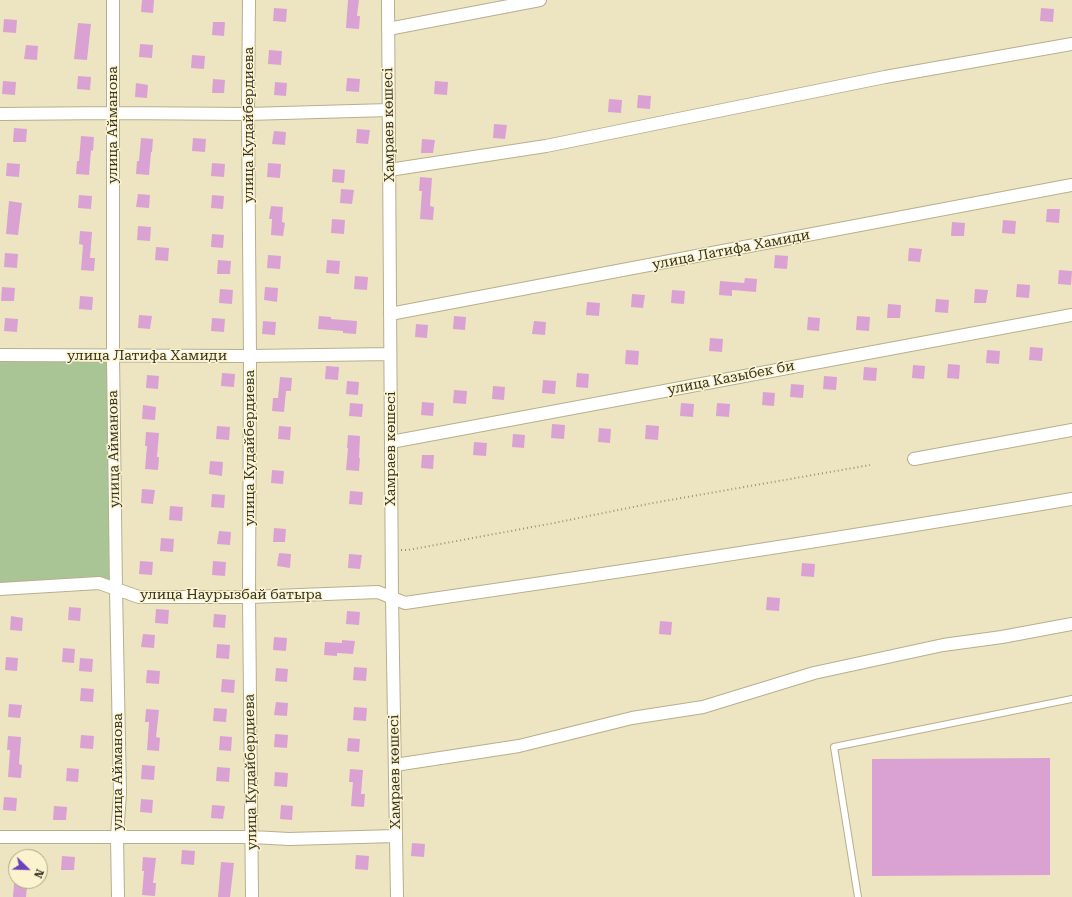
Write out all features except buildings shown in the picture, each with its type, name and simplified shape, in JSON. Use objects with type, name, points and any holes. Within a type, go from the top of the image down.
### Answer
[{"type":"street","name":"улица Айманова","points":[[114,0],[113,356],[120,793],[117,836],[118,897]]},
{"type":"street","name":"улица Кудайбердиева","points":[[249,0],[249,597],[252,897]]},
{"type":"street","name":"Хамраев көшесі","points":[[388,0],[392,598],[397,897]]},
{"type":"street","points":[[388,29],[540,0]]},
{"type":"street","points":[[389,170],[546,146],[885,76],[1072,44]]},
{"type":"street","points":[[0,114],[248,114],[389,110]]},
{"type":"street","name":"улица Латифа Хамиди","points":[[390,314],[1072,186]]},
{"type":"street","name":"улица Казыбек би","points":[[391,442],[1072,315]]},
{"type":"street","name":"улица Латифа Хамиди","points":[[0,355],[250,356],[390,354]]},
{"type":"street","points":[[914,458],[1072,430]]},
{"type":"street","name":"улица Наурызбай батыра","points":[[0,589],[99,583],[139,597],[249,597],[378,592],[405,603],[599,575],[922,525],[1072,499]]},
{"type":"street","points":[[395,765],[519,746],[632,718],[703,707],[814,673],[943,645],[1002,637],[1072,624]]},
{"type":"street","points":[[0,837],[117,836],[252,837],[289,839],[396,836]]},
{"type":"lane","points":[[858,897],[834,747],[1072,699]]},
{"type":"path","points":[[392,550],[408,550],[547,525],[653,503],[870,465]]},
{"type":"green space","points":[[0,355],[113,356],[116,589],[99,583],[0,589]]}]
